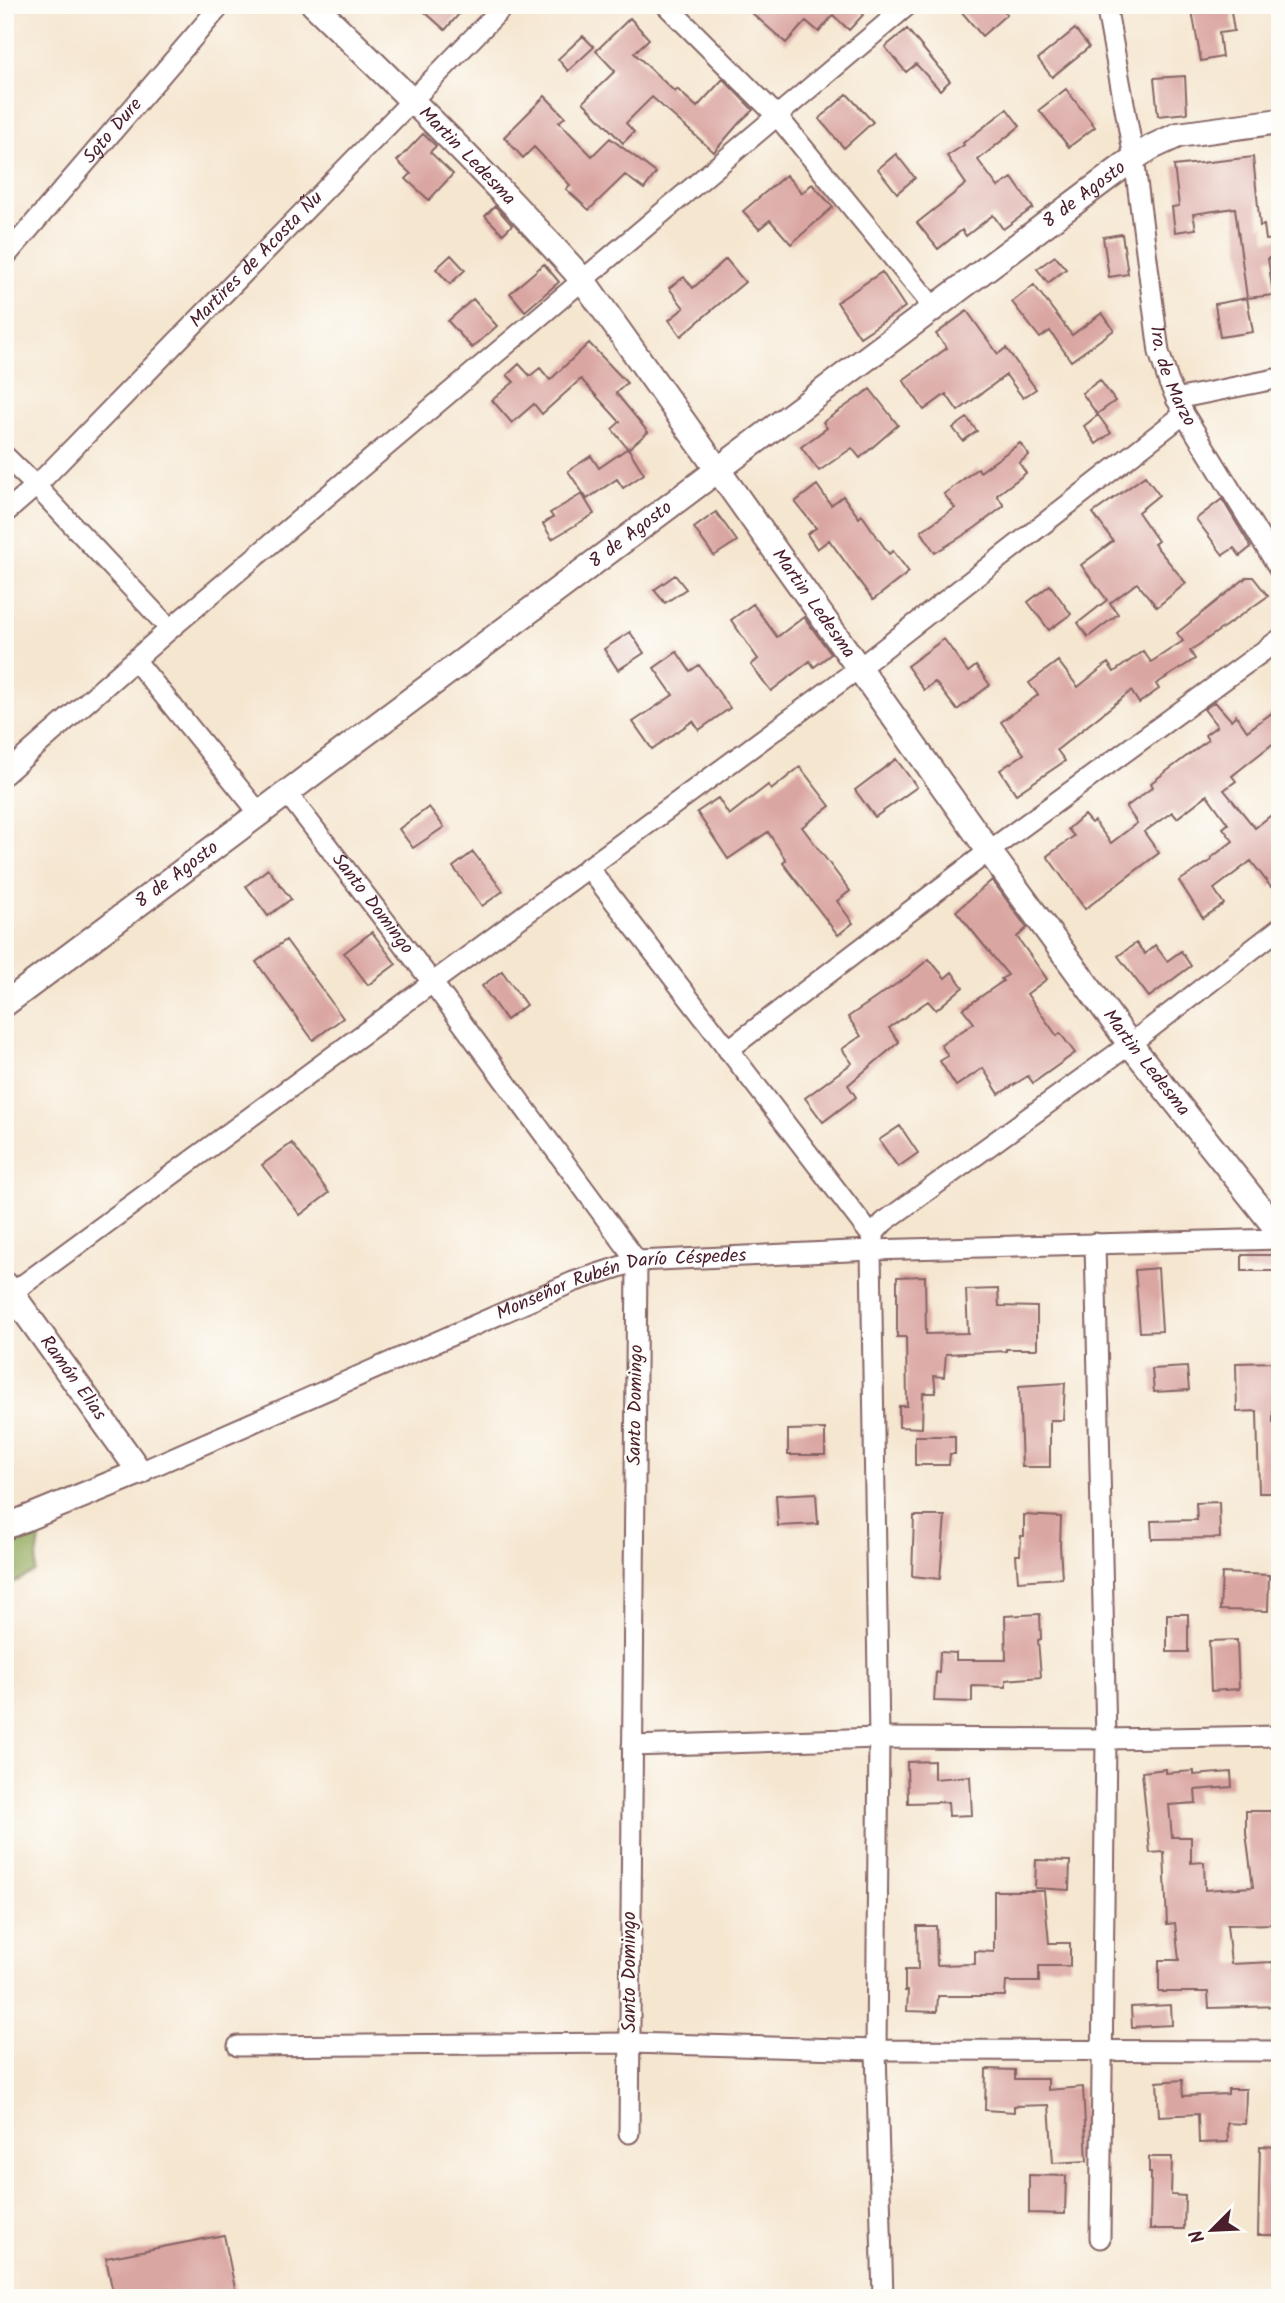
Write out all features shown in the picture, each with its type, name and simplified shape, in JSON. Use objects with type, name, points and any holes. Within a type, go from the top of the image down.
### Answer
[{"type":"street","name":"Sgto Dure","points":[[5,257],[221,5]]},
{"type":"street","name":"Martin Ledesma","points":[[314,5],[524,214],[582,279],[719,468],[989,852],[1130,1044],[1280,1233]]},
{"type":"street","name":"Martires de Acosta Ñu","points":[[5,513],[36,486],[505,5]]},
{"type":"street","points":[[666,5],[778,117],[934,308]]},
{"type":"street","points":[[5,774],[170,629],[908,5]]},
{"type":"street","name":"1ro. de Marzo","points":[[1106,5],[1134,159],[1159,352],[1180,407],[1280,570]]},
{"type":"street","name":"8 de Agosto","points":[[5,1004],[1134,159],[1178,135],[1280,121]]},
{"type":"street","points":[[7,1292],[859,668],[1180,407],[1280,378]]},
{"type":"street","points":[[5,456],[170,629]]},
{"type":"street","points":[[728,1050],[989,852],[1280,639]]},
{"type":"street","points":[[135,660],[260,814]]},
{"type":"street","name":"Santo Domingo","points":[[287,793],[432,982],[637,1261],[629,2133]]},
{"type":"street","points":[[588,867],[872,1245]]},
{"type":"street","points":[[883,2298],[876,2050],[879,1738],[872,1245],[875,1232],[884,1222],[1130,1044],[1280,928]]},
{"type":"street","name":"Monseñor Rubén Darío Céspedes","points":[[5,1527],[140,1472],[573,1282],[637,1261],[872,1245],[1280,1239]]},
{"type":"street","points":[[1095,1243],[1106,1739],[1100,2238]]},
{"type":"street","name":"Ramón Elias","points":[[7,1292],[140,1472]]},
{"type":"street","points":[[632,1746],[879,1738],[1106,1739],[1280,1736]]},
{"type":"street","points":[[238,2046],[630,2043],[876,2050],[1280,2051]]},
{"type":"green space","points":[[5,1507],[40,1539],[35,1572],[5,1587]]},
{"type":"building","points":[[417,5],[467,5],[445,30]]},
{"type":"building","points":[[743,5],[853,5],[863,15],[849,30],[833,15],[819,32],[806,21],[786,43]]},
{"type":"building","points":[[956,5],[999,5],[1007,14],[982,36]]},
{"type":"building","points":[[1209,5],[1230,5],[1234,31],[1219,33],[1222,57],[1201,61],[1192,11],[1210,8]]},
{"type":"building","points":[[630,18],[649,39],[634,53],[675,92],[677,89],[697,107],[723,79],[753,110],[714,152],[652,97],[626,123],[634,132],[623,143],[583,102],[615,71],[596,51]]},
{"type":"building","points":[[907,29],[950,81],[940,90],[916,64],[906,72],[885,47]]},
{"type":"building","points":[[1075,29],[1089,47],[1052,77],[1038,59]]},
{"type":"building","points":[[583,36],[594,47],[568,71],[558,59]]},
{"type":"building","points":[[1185,76],[1187,113],[1158,116],[1154,78]]},
{"type":"building","points":[[1066,89],[1095,127],[1069,147],[1039,110]]},
{"type":"building","points":[[847,94],[873,122],[844,148],[819,119]]},
{"type":"building","points":[[545,96],[565,117],[559,122],[592,156],[610,138],[656,173],[644,189],[625,175],[589,210],[566,189],[570,185],[534,147],[523,158],[504,137]]},
{"type":"building","points":[[1007,109],[1020,126],[978,160],[998,187],[1012,178],[1033,208],[1003,229],[993,215],[966,236],[962,230],[938,249],[917,223],[966,184],[947,156]]},
{"type":"building","points":[[423,134],[436,146],[430,152],[453,174],[429,200],[406,179],[411,174],[397,161]]},
{"type":"building","points":[[896,154],[915,178],[897,193],[878,169]]},
{"type":"building","points":[[1253,157],[1260,226],[1264,225],[1266,240],[1280,239],[1280,257],[1268,258],[1273,295],[1247,298],[1235,208],[1193,214],[1196,229],[1175,232],[1172,207],[1179,206],[1174,166]]},
{"type":"building","points":[[786,175],[802,193],[812,184],[833,207],[791,244],[770,220],[759,229],[743,211]]},
{"type":"building","points":[[495,206],[512,225],[503,234],[485,216]]},
{"type":"building","points":[[1122,234],[1128,274],[1109,277],[1103,237]]},
{"type":"building","points":[[451,255],[465,270],[450,284],[436,269]]},
{"type":"building","points":[[1055,256],[1066,269],[1048,283],[1037,269]]},
{"type":"building","points":[[726,259],[745,282],[681,336],[669,320],[684,308],[669,288],[684,277],[693,288]]},
{"type":"building","points":[[544,264],[559,282],[525,311],[510,293]]},
{"type":"building","points":[[882,272],[905,307],[860,337],[837,302]]},
{"type":"building","points":[[1034,285],[1072,335],[1102,313],[1114,330],[1071,361],[1050,331],[1040,338],[1012,302]]},
{"type":"building","points":[[1247,298],[1253,332],[1220,337],[1215,304]]},
{"type":"building","points":[[473,299],[497,326],[472,348],[448,321]]},
{"type":"building","points":[[967,311],[998,354],[1006,348],[1036,389],[1023,398],[1006,375],[958,411],[946,394],[924,410],[903,380],[947,348],[936,334]]},
{"type":"building","points":[[589,343],[627,383],[616,393],[648,432],[628,449],[612,429],[620,422],[581,379],[542,414],[534,404],[512,423],[492,400],[514,382],[507,375],[519,364],[530,376],[540,368],[550,380]]},
{"type":"building","points":[[1100,380],[1115,401],[1097,414],[1082,393]]},
{"type":"building","points":[[870,389],[898,425],[860,458],[852,448],[819,471],[801,447],[827,428],[823,422]]},
{"type":"building","points":[[1098,415],[1111,433],[1096,444],[1084,426]]},
{"type":"building","points":[[967,418],[977,431],[963,441],[953,428]]},
{"type":"building","points":[[1020,443],[1029,455],[1019,463],[1026,473],[997,495],[1004,506],[935,553],[921,531],[955,508],[944,494],[978,468],[980,472]]},
{"type":"building","points":[[628,448],[644,474],[623,488],[617,479],[587,499],[568,471],[591,456],[599,468]]},
{"type":"building","points":[[1145,476],[1159,495],[1138,512],[1158,541],[1154,544],[1186,583],[1157,607],[1137,583],[1110,603],[1118,614],[1088,637],[1078,623],[1107,600],[1081,565],[1113,541],[1093,513]]},
{"type":"building","points":[[817,485],[831,505],[843,496],[859,518],[862,515],[889,554],[893,551],[909,572],[873,600],[829,540],[817,549],[807,534],[816,528],[795,502]]},
{"type":"building","points":[[582,494],[594,514],[552,539],[543,524],[553,517],[550,513]]},
{"type":"building","points":[[1222,499],[1251,547],[1240,556],[1234,548],[1223,555],[1196,519]]},
{"type":"building","points":[[716,512],[737,541],[714,556],[694,528]]},
{"type":"building","points":[[675,575],[686,589],[665,603],[654,590]]},
{"type":"building","points":[[1247,577],[1253,577],[1268,596],[1190,651],[1195,659],[1156,684],[1159,689],[1139,703],[1131,691],[1057,750],[1065,761],[1016,794],[1000,770],[1024,754],[1001,722],[1038,695],[1029,683],[1058,661],[1078,687],[1108,663],[1114,672],[1143,651],[1151,662],[1183,641],[1177,633]]},
{"type":"building","points":[[1050,585],[1071,614],[1049,630],[1028,602]]},
{"type":"building","points":[[753,604],[777,637],[804,617],[831,654],[814,667],[810,661],[771,691],[751,665],[758,659],[731,620]]},
{"type":"building","points":[[630,632],[644,653],[618,670],[604,649]]},
{"type":"building","points":[[944,639],[968,672],[976,666],[990,685],[957,710],[935,682],[924,690],[907,666]]},
{"type":"building","points":[[677,652],[690,671],[699,665],[730,708],[699,730],[693,721],[652,749],[633,722],[673,695],[654,668]]},
{"type":"building","points":[[1215,702],[1231,720],[1236,715],[1247,731],[1280,707],[1280,738],[1232,776],[1236,781],[1224,790],[1255,828],[1280,808],[1280,880],[1271,887],[1251,861],[1214,889],[1224,904],[1203,918],[1179,881],[1212,860],[1211,858],[1233,841],[1223,828],[1228,824],[1207,795],[1177,818],[1172,812],[1144,832],[1159,853],[1085,909],[1047,856],[1074,836],[1068,829],[1084,815],[1091,823],[1094,821],[1111,843],[1137,823],[1126,807],[1153,787],[1151,783],[1208,740],[1205,735],[1217,726],[1204,709]]},
{"type":"building","points":[[896,759],[917,787],[875,817],[855,790]]},
{"type":"building","points":[[800,767],[830,806],[802,827],[850,891],[837,901],[853,923],[838,935],[783,863],[786,860],[768,832],[728,859],[697,812],[718,798],[729,815],[768,785],[771,790]]},
{"type":"building","points":[[429,807],[444,827],[413,848],[399,829]]},
{"type":"building","points":[[473,852],[503,891],[482,906],[453,867]]},
{"type":"building","points":[[268,869],[291,899],[268,916],[246,886]]},
{"type":"building","points":[[992,880],[1027,928],[1017,937],[1047,979],[1027,994],[1057,1036],[1060,1033],[1075,1053],[1033,1083],[1028,1076],[999,1094],[983,1068],[956,1086],[940,1061],[948,1056],[941,1045],[974,1023],[963,1009],[1008,975],[956,911]]},
{"type":"building","points":[[372,932],[396,964],[368,985],[344,953]]},
{"type":"building","points":[[286,940],[343,1018],[313,1040],[256,962]]},
{"type":"building","points":[[1136,943],[1145,954],[1155,945],[1167,961],[1181,951],[1191,966],[1149,997],[1118,956]]},
{"type":"building","points":[[929,959],[945,978],[952,972],[963,987],[936,1010],[928,1001],[889,1028],[899,1042],[848,1085],[856,1097],[823,1122],[805,1098],[852,1063],[842,1049],[861,1036],[848,1017]]},
{"type":"building","points":[[502,971],[526,1005],[506,1020],[482,986]]},
{"type":"building","points":[[900,1126],[918,1153],[898,1167],[879,1140]]},
{"type":"building","points":[[292,1143],[329,1193],[300,1215],[262,1165]]},
{"type":"building","points":[[1242,1255],[1280,1255],[1280,1271],[1242,1271]]},
{"type":"building","points":[[1158,1268],[1162,1331],[1140,1332],[1135,1270]]},
{"type":"building","points":[[925,1276],[926,1334],[968,1333],[966,1290],[998,1289],[999,1306],[1037,1307],[1037,1349],[946,1354],[944,1377],[934,1376],[936,1393],[923,1393],[922,1428],[899,1427],[899,1406],[907,1406],[906,1337],[897,1337],[897,1277]]},
{"type":"building","points":[[1278,1362],[1280,1393],[1273,1393],[1273,1423],[1280,1424],[1280,1493],[1259,1493],[1257,1411],[1237,1412],[1236,1363]]},
{"type":"building","points":[[1187,1367],[1189,1390],[1154,1392],[1152,1369]]},
{"type":"building","points":[[1065,1383],[1063,1420],[1050,1420],[1050,1467],[1022,1467],[1019,1386]]},
{"type":"building","points":[[825,1429],[825,1455],[788,1455],[788,1430]]},
{"type":"building","points":[[915,1436],[955,1436],[955,1454],[950,1454],[949,1465],[915,1465]]},
{"type":"building","points":[[816,1493],[818,1524],[778,1526],[776,1495]]},
{"type":"building","points":[[1219,1502],[1220,1538],[1152,1539],[1151,1521],[1197,1520],[1196,1503]]},
{"type":"building","points":[[1024,1515],[1061,1517],[1062,1578],[1018,1581],[1016,1555],[1020,1555],[1021,1536],[1024,1536]]},
{"type":"building","points":[[914,1516],[945,1516],[940,1579],[912,1576]]},
{"type":"building","points":[[1222,1573],[1269,1575],[1268,1611],[1220,1610]]},
{"type":"building","points":[[1040,1614],[1041,1639],[1038,1640],[1041,1677],[1006,1680],[1006,1687],[972,1686],[972,1702],[934,1701],[940,1652],[956,1653],[956,1660],[1006,1660],[1005,1616]]},
{"type":"building","points":[[1167,1614],[1188,1614],[1188,1652],[1167,1652]]},
{"type":"building","points":[[1237,1640],[1239,1689],[1211,1691],[1209,1641]]},
{"type":"building","points":[[934,1761],[934,1779],[970,1776],[972,1815],[949,1816],[948,1802],[908,1803],[907,1762]]},
{"type":"building","points":[[1166,1769],[1166,1773],[1194,1771],[1194,1775],[1231,1772],[1232,1787],[1195,1790],[1196,1803],[1169,1805],[1172,1837],[1191,1837],[1191,1863],[1204,1862],[1205,1890],[1253,1887],[1246,1811],[1279,1811],[1278,1924],[1227,1925],[1231,1964],[1273,1962],[1273,1970],[1280,1970],[1280,2006],[1209,2008],[1208,1992],[1159,1992],[1159,1960],[1179,1960],[1175,1923],[1167,1924],[1164,1852],[1150,1853],[1142,1772]]},
{"type":"building","points":[[1036,1860],[1070,1861],[1069,1890],[1035,1888]]},
{"type":"building","points":[[994,1891],[1044,1891],[1049,1943],[1070,1943],[1070,1966],[1039,1966],[1039,1982],[1006,1982],[1005,1996],[938,1996],[937,2012],[907,2011],[905,1970],[918,1970],[917,1926],[936,1926],[937,1965],[975,1964],[975,1951],[994,1952]]},
{"type":"building","points":[[1171,2005],[1172,2025],[1132,2027],[1131,2007]]},
{"type":"building","points":[[986,2069],[1015,2070],[1015,2079],[1048,2079],[1048,2090],[1083,2087],[1087,2161],[1053,2163],[1049,2105],[1014,2106],[1014,2112],[985,2110]]},
{"type":"building","points":[[1182,2080],[1183,2096],[1228,2094],[1228,2089],[1246,2089],[1245,2124],[1227,2123],[1228,2142],[1199,2143],[1198,2114],[1159,2116],[1157,2082]]},
{"type":"building","points":[[1260,2146],[1280,2147],[1280,2235],[1258,2235]]},
{"type":"building","points":[[1149,2157],[1172,2157],[1171,2195],[1185,2196],[1184,2229],[1150,2229]]},
{"type":"building","points":[[1029,2175],[1066,2176],[1065,2214],[1029,2213]]},
{"type":"building","points":[[224,2235],[237,2298],[114,2298],[106,2258]]}]
